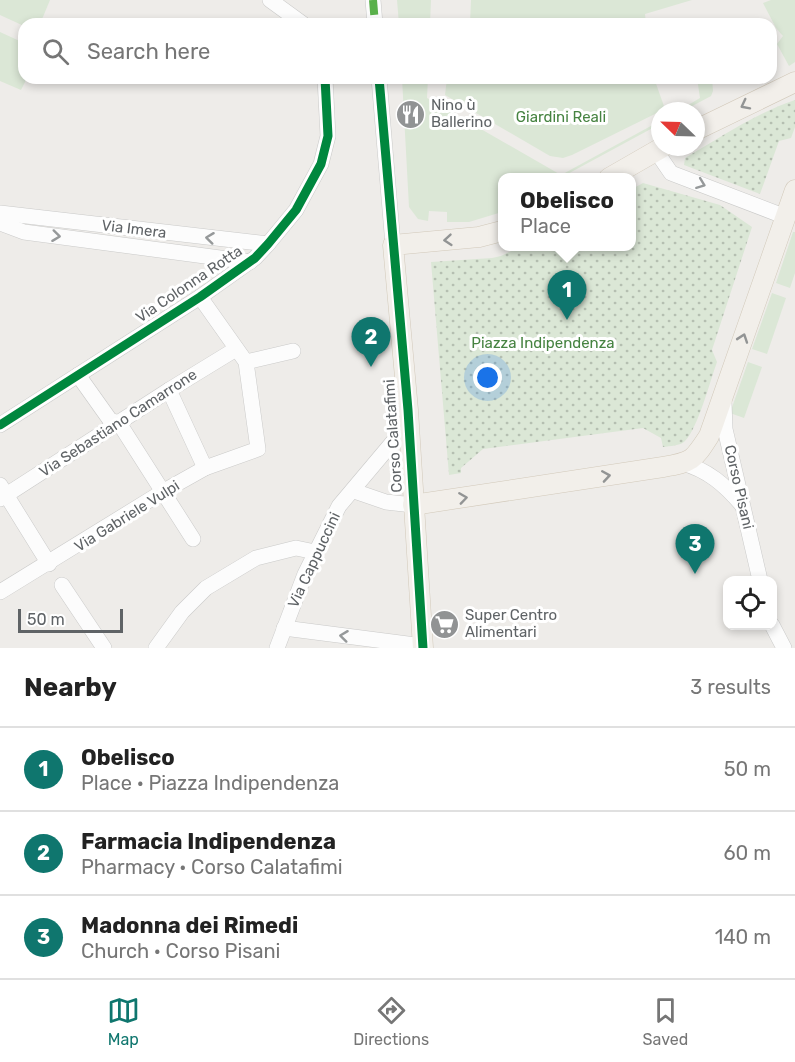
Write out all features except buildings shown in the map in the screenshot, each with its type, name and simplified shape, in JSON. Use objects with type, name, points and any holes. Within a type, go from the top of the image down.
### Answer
[{"type":"main road","points":[[705,126],[795,82]]},
{"type":"main road","points":[[616,173],[651,153]]},
{"type":"main road","points":[[413,505],[682,463],[695,458],[709,436],[795,190]]},
{"type":"main road","points":[[393,245],[479,237],[498,232]]},
{"type":"main road","name":"Corso Calatafimi","points":[[393,245],[423,647]]},
{"type":"street","points":[[270,0],[295,18]]},
{"type":"street","points":[[292,0],[300,18]]},
{"type":"street","points":[[373,0],[374,18]]},
{"type":"street","name":"Via Colonna Rotta","points":[[0,425],[200,297],[250,262],[268,244],[296,210],[321,164],[328,136],[325,84]]},
{"type":"street","name":"Corso Calatafimi","points":[[380,84],[393,245]]},
{"type":"street","points":[[662,156],[671,173],[786,217]]},
{"type":"street","name":"Via Imera","points":[[0,213],[268,244]]},
{"type":"street","points":[[0,222],[24,232],[250,262]]},
{"type":"street","points":[[200,297],[241,356]]},
{"type":"street","name":"Via Sebastiano Camarrone","points":[[2,493],[119,423],[169,390],[241,356],[293,351]]},
{"type":"street","name":"Via Gabriele Vulpi","points":[[0,592],[205,468],[258,449],[241,356]]},
{"type":"street","points":[[78,375],[110,420],[119,423],[193,539]]},
{"type":"street","points":[[169,390],[205,468]]},
{"type":"street","name":"Corso Pisani","points":[[724,394],[725,429],[759,576]]},
{"type":"street","name":"Via Cappuccini","points":[[277,648],[305,574],[339,506],[354,491],[408,424]]},
{"type":"street","points":[[682,463],[696,467],[714,477],[730,490],[745,509]]},
{"type":"street","points":[[354,491],[386,501],[413,505]]},
{"type":"street","points":[[2,493],[49,564]]},
{"type":"street","points":[[156,648],[182,612],[207,588],[256,558],[296,548],[315,552]]},
{"type":"street","points":[[62,585],[104,648]]},
{"type":"street","points":[[284,628],[423,647]]},
{"type":"street","points":[[775,630],[784,648]]},
{"type":"green space","points":[[0,0],[50,0],[42,18],[18,18],[18,23],[0,15]]},
{"type":"green space","points":[[397,0],[431,0],[430,18],[398,18]]},
{"type":"green space","points":[[471,0],[692,0],[645,14],[645,18],[470,18]]},
{"type":"green space","points":[[771,0],[795,0],[795,62],[789,66],[777,44],[783,36],[777,29],[777,18],[771,18],[763,3]]},
{"type":"green space","points":[[0,32],[18,40],[18,84],[24,84],[21,90],[0,81]]},
{"type":"green space","points":[[402,84],[428,84],[427,98],[558,173],[498,173],[498,213],[469,222],[447,222],[447,212],[429,211],[428,221],[418,219],[409,207]]},
{"type":"green space","name":"Giardini Reali","points":[[446,84],[656,84],[663,102],[651,102],[651,116],[572,155],[563,158],[550,156],[445,95]]},
{"type":"green space","points":[[698,84],[712,84],[711,96],[700,102],[693,102],[700,98]]},
{"type":"green space","points":[[795,100],[795,127],[791,138],[779,141],[760,194],[684,165],[685,158],[705,156],[705,146],[781,105]]},
{"type":"green space","points":[[651,126],[651,129],[569,173],[565,173]]},
{"type":"green space","name":"Piazza Indipendenza","points":[[643,183],[720,205],[752,227],[712,350],[717,362],[690,435],[680,444],[663,447],[661,438],[643,428],[483,449],[461,468],[461,473],[449,475],[431,262],[492,258],[511,251],[636,251],[636,187]]},
{"type":"green space","points":[[793,232],[795,232],[795,273],[790,288],[776,283]]},
{"type":"green space","points":[[772,293],[786,298],[767,354],[752,349]]},
{"type":"green space","points":[[748,362],[762,367],[744,418],[730,413]]},
{"type":"marked path","points":[[373,0],[374,18]]},
{"type":"cycle path","points":[[0,425],[200,297],[255,258],[296,210],[321,164],[328,136],[325,84]]},
{"type":"cycle path","points":[[380,84],[408,410],[423,648]]},
{"type":"place","name":"Nino ù Ballerino","points":[[410,114]]},
{"type":"place","name":"Obelisco","points":[[567,320]]},
{"type":"place","name":"Farmacia Indipendenza","points":[[371,367]]},
{"type":"place","name":"Madonna dei Rimedi","points":[[695,574]]},
{"type":"place","name":"Super Centro Alimentari","points":[[444,624]]}]
